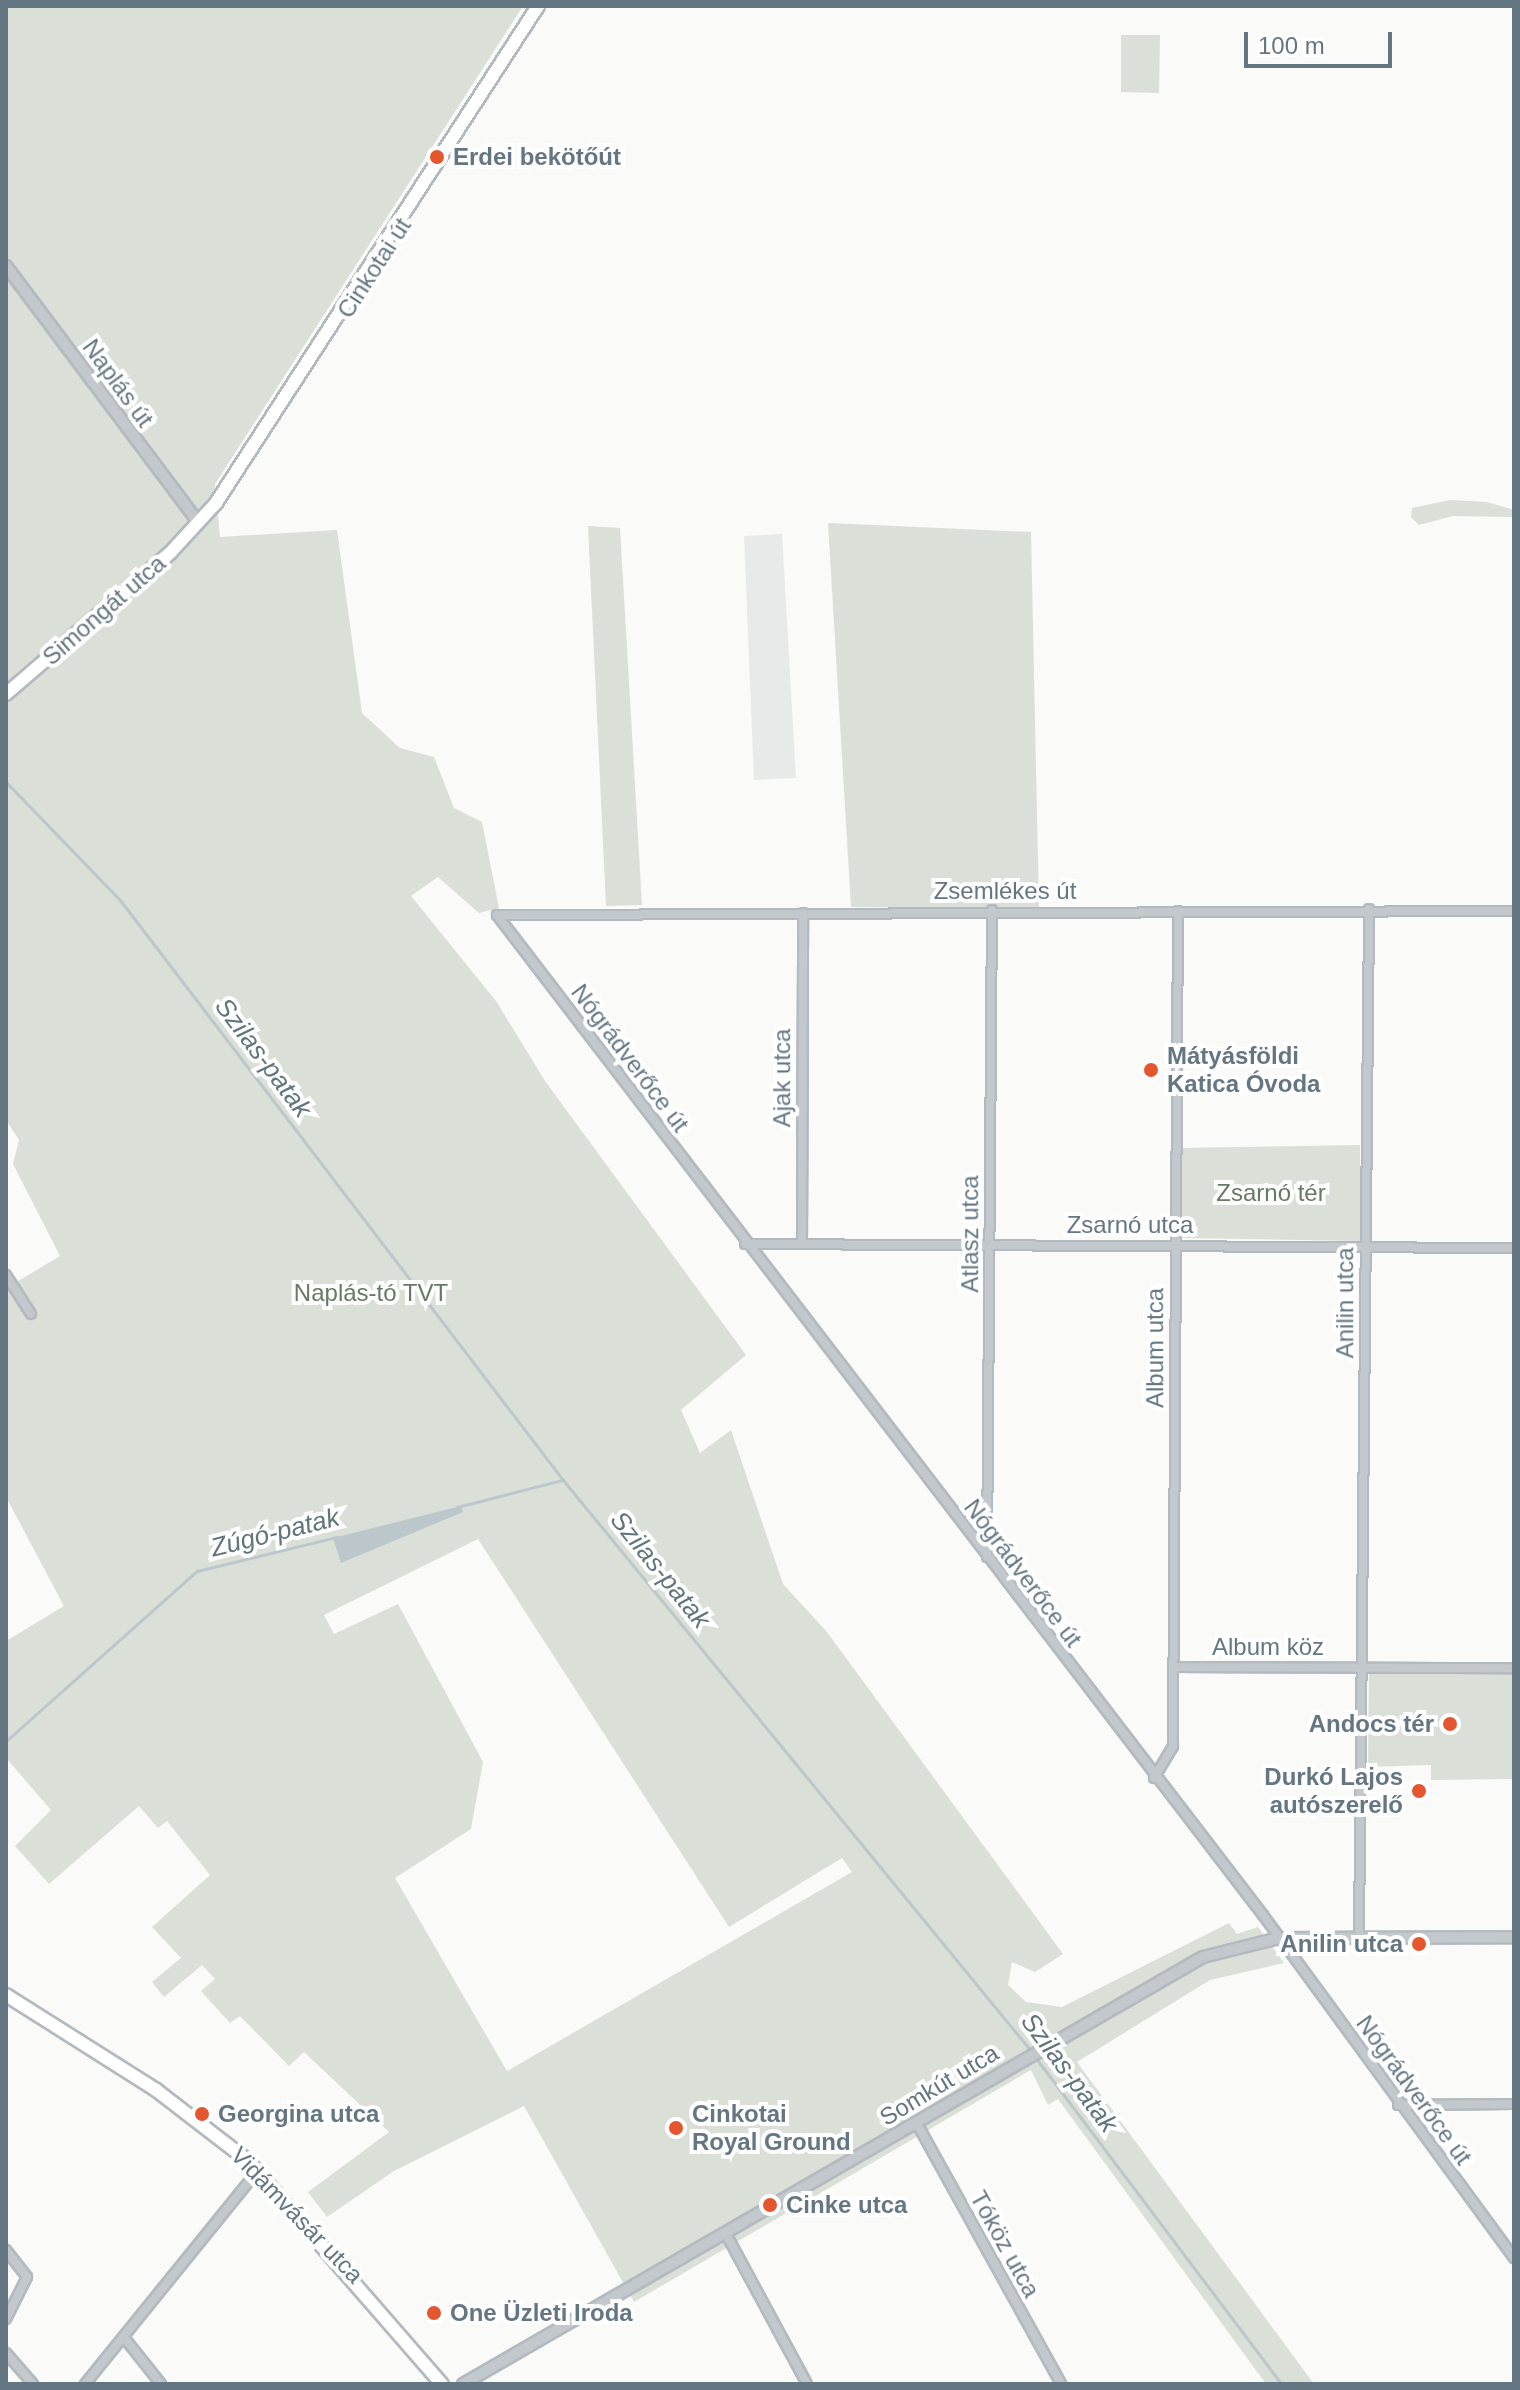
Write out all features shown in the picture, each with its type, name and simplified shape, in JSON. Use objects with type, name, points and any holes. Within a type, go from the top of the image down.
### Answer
[{"type":"main road","name":"Cinkotai út","points":[[199,523],[269,428],[538,6]]},
{"type":"main road","name":"Simongát utca","points":[[6,694],[199,523]]},
{"type":"main road","name":"Vidámvásár utca","points":[[6,1995],[156,2090],[258,2170],[442,2384]]},
{"type":"street","name":"Naplás út","points":[[6,266],[199,523]]},
{"type":"street","name":"Anilin utca","points":[[1359,1936],[1369,909]]},
{"type":"street","name":"Zsemlékes út","points":[[497,915],[992,910],[1514,911]]},
{"type":"street","name":"Atlasz utca","points":[[987,1558],[992,910]]},
{"type":"street","name":"Album utca","points":[[1154,1778],[1172,1756],[1178,911]]},
{"type":"street","name":"Ajak utca","points":[[802,1244],[803,913]]},
{"type":"street","name":"Nógrádverőce út","points":[[497,915],[745,1244],[1279,1938],[1398,2105],[1514,2258]]},
{"type":"street","name":"Zsarnó utca","points":[[745,1244],[1514,1248]]},
{"type":"street","points":[[6,1275],[31,1314]]},
{"type":"street","name":"Album köz","points":[[1173,1667],[1364,1667]]},
{"type":"street","points":[[1364,1667],[1514,1668]]},
{"type":"street","name":"Somkút utca","points":[[463,2384],[1203,1957],[1279,1938],[1514,1937]]},
{"type":"street","points":[[1398,2105],[1514,2104]]},
{"type":"street","name":"Tóköz utca","points":[[916,2122],[1061,2384]]},
{"type":"street","points":[[85,2384],[126,2340],[258,2170]]},
{"type":"street","points":[[726,2234],[807,2384]]},
{"type":"street","points":[[6,2250],[27,2277],[6,2319]]},
{"type":"street","points":[[126,2340],[161,2384]]},
{"type":"street","points":[[6,2353],[33,2384]]},
{"type":"shaded area","points":[[782,534],[796,778],[754,780],[744,536]]},
{"type":"shaded area","points":[[461,1506],[463,1512],[341,1563],[333,1538]]},
{"type":"green space","name":"Naplás-tó TVT","points":[[6,6],[523,6],[215,484],[220,537],[337,530],[362,713],[400,748],[434,757],[454,808],[482,822],[499,908],[479,913],[438,877],[411,896],[496,1001],[545,1081],[746,1355],[681,1410],[700,1453],[731,1430],[783,1584],[827,1632],[1063,1954],[1035,1972],[1012,1962],[1008,1985],[1026,2002],[1062,2007],[1229,1923],[1237,1934],[1258,1927],[1284,1963],[1210,1980],[1077,2062],[1314,2384],[1266,2384],[1058,2099],[1048,2105],[1031,2070],[634,2302],[524,2106],[394,2171],[327,2217],[308,2192],[389,2132],[304,2052],[289,2066],[240,2016],[230,2023],[201,1991],[215,1979],[202,1965],[164,1997],[152,1982],[181,1958],[152,1927],[210,1875],[167,1821],[158,1828],[139,1806],[49,1884],[15,1846],[51,1810],[6,1758],[6,1641],[64,1606],[6,1497],[6,1278],[15,1283],[60,1256],[13,1164],[19,1140],[6,1120]],"holes":[[[478,1539],[729,1927],[842,1858],[852,1872],[507,2071],[395,1878],[471,1829],[483,1762],[398,1604],[334,1634],[324,1615]]]},
{"type":"green space","points":[[1121,35],[1160,35],[1159,93],[1121,92]]},
{"type":"green space","points":[[1450,500],[1487,502],[1514,510],[1514,517],[1453,516],[1419,525],[1411,517],[1412,508]]},
{"type":"green space","points":[[828,523],[1031,532],[1039,909],[851,907]]},
{"type":"green space","points":[[588,526],[620,528],[642,905],[606,906]]},
{"type":"green space","name":"Zsarnó tér","points":[[1360,1145],[1360,1241],[1182,1238],[1181,1148]]},
{"type":"green space","points":[[1369,1671],[1514,1672],[1514,1779],[1431,1780],[1431,1765],[1368,1767]]},
{"type":"waterway","name":"Szilas-patak","points":[[6,782],[120,900],[563,1480],[1031,2051]]},
{"type":"waterway","name":"Zúgó-patak","points":[[457,1507],[562,1480]]},
{"type":"waterway","name":"Zúgó-patak","points":[[6,1741],[197,1571],[337,1537]]},
{"type":"waterway","name":"Szilas-patak","points":[[1035,2057],[1281,2384]]},
{"type":"place","name":"Erdei bekötőút","points":[[437,157]]},
{"type":"place","name":"Mátyásföldi Katica Óvoda","points":[[1151,1070]]},
{"type":"place","name":"Andocs tér","points":[[1450,1724]]},
{"type":"place","name":"Durkó Lajos autószerelő","points":[[1419,1791]]},
{"type":"place","name":"Anilin utca","points":[[1419,1944]]},
{"type":"place","name":"Georgina utca","points":[[202,2114]]},
{"type":"place","name":"Cinkotai Royal Ground","points":[[676,2128]]},
{"type":"place","name":"Cinke utca","points":[[770,2205]]},
{"type":"place","name":"One Üzleti Iroda","points":[[434,2313]]}]
